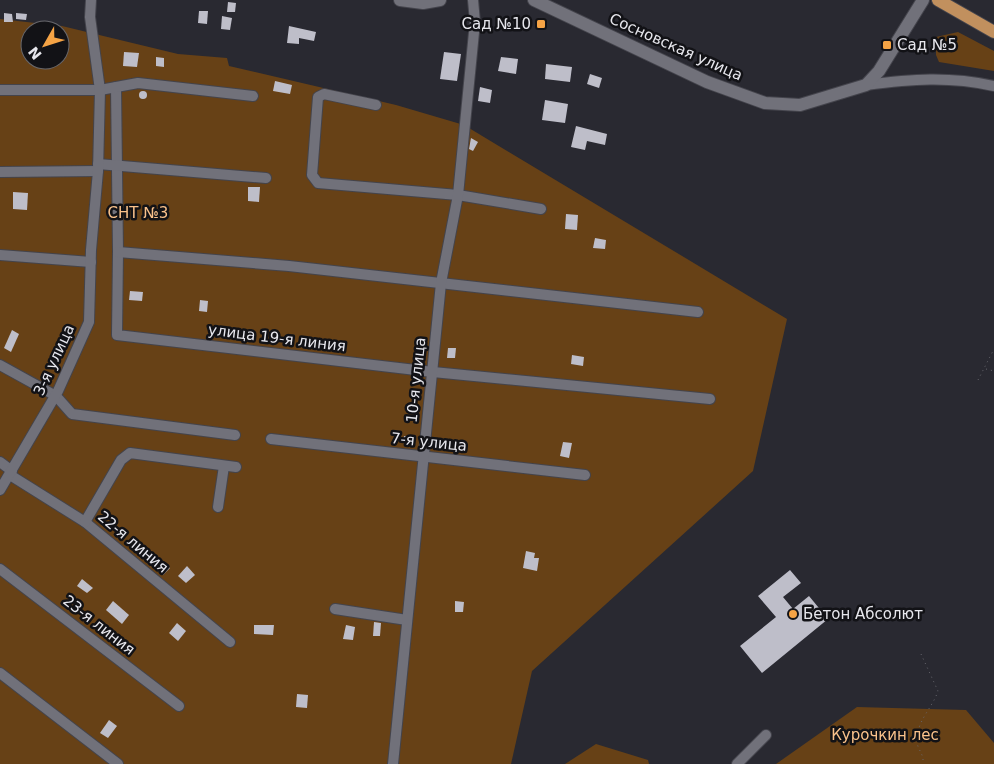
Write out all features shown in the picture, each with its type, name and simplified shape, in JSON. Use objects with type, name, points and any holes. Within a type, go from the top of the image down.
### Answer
[{"type":"main road","points":[[938,0],[994,32]]},
{"type":"street","name":"3-я улица","points":[[0,490],[56,396],[89,322],[98,167],[100,90],[90,17],[91,0]]},
{"type":"street","points":[[400,0],[422,3],[440,0]]},
{"type":"street","name":"10-я улица","points":[[393,764],[441,283],[458,195],[475,22],[473,0]]},
{"type":"street","name":"Сосновская улица","points":[[534,0],[707,82],[765,103],[800,105],[866,85]]},
{"type":"street","points":[[866,85],[879,71],[923,0]]},
{"type":"street","points":[[866,85],[915,78],[967,80],[994,86]]},
{"type":"street","points":[[0,90],[100,90],[138,83],[253,96]]},
{"type":"street","points":[[116,87],[118,252],[289,266],[698,312]]},
{"type":"street","points":[[376,106],[324,94],[318,96],[312,175],[318,182],[458,195],[541,209]]},
{"type":"street","points":[[0,172],[98,167],[117,164],[266,178]]},
{"type":"street","name":"улица 19-я линия","points":[[118,252],[117,335],[433,372],[710,399]]},
{"type":"street","points":[[0,255],[91,262]]},
{"type":"street","points":[[0,365],[56,396],[72,414],[235,435]]},
{"type":"street","name":"7-я улица","points":[[271,439],[585,474]]},
{"type":"street","points":[[85,522],[121,460],[130,453],[236,468]]},
{"type":"street","name":"22-я линия","points":[[0,462],[11,473],[85,522],[230,642]]},
{"type":"street","points":[[218,507],[224,466]]},
{"type":"street","name":"23-я линия","points":[[0,569],[179,706]]},
{"type":"street","points":[[335,610],[407,620]]},
{"type":"street","points":[[0,673],[118,764]]},
{"type":"street","points":[[738,764],[766,736]]},
{"type":"path","points":[[978,380],[986,369],[994,349]]},
{"type":"path","points":[[986,369],[994,371]]},
{"type":"path","points":[[921,654],[938,691],[935,700],[923,715],[919,727],[917,743],[924,756],[923,764]]},
{"type":"green space","name":"СНТ №3","points":[[0,19],[20,21],[20,70],[70,70],[70,28],[178,54],[227,58],[229,66],[396,105],[464,125],[787,319],[753,471],[532,671],[511,764],[0,764]]},
{"type":"green space","points":[[958,32],[994,51],[994,71],[939,62],[936,55],[936,37]]},
{"type":"green space","name":"Курочкин лес","points":[[857,707],[966,710],[994,743],[994,764],[776,764]]},
{"type":"green space","points":[[596,744],[648,760],[649,764],[565,764]]},
{"type":"building","points":[[228,2],[236,3],[235,12],[227,12]]},
{"type":"building","points":[[199,11],[208,11],[207,24],[198,23]]},
{"type":"building","points":[[4,13],[12,14],[13,22],[4,22]]},
{"type":"building","points":[[16,13],[27,14],[26,20],[16,19]]},
{"type":"building","points":[[222,16],[232,18],[230,30],[221,29]]},
{"type":"building","points":[[289,26],[316,32],[314,41],[299,38],[299,44],[287,43]]},
{"type":"building","points":[[124,52],[139,53],[137,67],[123,66]]},
{"type":"building","points":[[444,52],[461,54],[457,81],[440,79]]},
{"type":"building","points":[[156,57],[164,58],[164,67],[156,66]]},
{"type":"building","points":[[501,57],[518,59],[516,74],[498,71]]},
{"type":"building","points":[[546,64],[572,67],[570,82],[545,79]]},
{"type":"building","points":[[590,74],[602,78],[599,88],[587,84]]},
{"type":"building","points":[[275,81],[292,85],[290,94],[273,91]]},
{"type":"building","points":[[480,87],[492,90],[490,103],[478,101]]},
{"type":"building","points":[[143,91],[147,95],[143,99],[139,95]]},
{"type":"building","points":[[545,100],[568,104],[565,123],[542,120]]},
{"type":"building","points":[[576,126],[607,134],[605,145],[587,141],[585,150],[571,147]]},
{"type":"building","points":[[471,138],[478,142],[473,151],[469,149]]},
{"type":"building","points":[[248,187],[260,187],[259,202],[248,201]]},
{"type":"building","points":[[13,192],[28,193],[27,210],[13,209]]},
{"type":"building","points":[[566,214],[578,215],[577,230],[565,229]]},
{"type":"building","points":[[595,238],[606,240],[605,249],[593,248]]},
{"type":"building","points":[[130,291],[143,292],[142,301],[129,300]]},
{"type":"building","points":[[200,300],[208,301],[207,312],[199,311]]},
{"type":"building","points":[[12,330],[19,334],[11,352],[4,348]]},
{"type":"building","points":[[448,348],[456,348],[455,358],[447,358]]},
{"type":"building","points":[[572,355],[584,357],[583,366],[571,364]]},
{"type":"building","points":[[404,436],[411,437],[411,444],[403,443]]},
{"type":"building","points":[[563,442],[572,443],[569,458],[560,456]]},
{"type":"building","points":[[526,551],[535,553],[534,558],[539,558],[537,571],[523,568]]},
{"type":"building","points":[[160,562],[170,568],[163,575],[155,569]]},
{"type":"building","points":[[187,566],[195,575],[186,583],[178,576]]},
{"type":"building","points":[[790,570],[801,583],[783,597],[793,609],[809,596],[828,619],[762,673],[740,646],[776,617],[758,596]]},
{"type":"building","points":[[82,579],[93,588],[87,593],[77,586]]},
{"type":"building","points":[[113,601],[129,615],[122,624],[106,610]]},
{"type":"building","points":[[455,601],[464,602],[463,612],[455,612]]},
{"type":"building","points":[[374,622],[381,623],[380,636],[373,636]]},
{"type":"building","points":[[177,623],[186,631],[178,641],[169,633]]},
{"type":"building","points":[[254,625],[274,625],[273,635],[254,634]]},
{"type":"building","points":[[346,625],[355,627],[353,640],[343,639]]},
{"type":"building","points":[[297,694],[308,695],[307,708],[296,707]]},
{"type":"building","points":[[109,720],[117,726],[108,738],[100,733]]},
{"type":"place","name":"Сад №10","points":[[541,24]]},
{"type":"place","name":"Сад №5","points":[[887,45]]},
{"type":"place","name":"Бетон Абсолют","points":[[793,614]]}]
